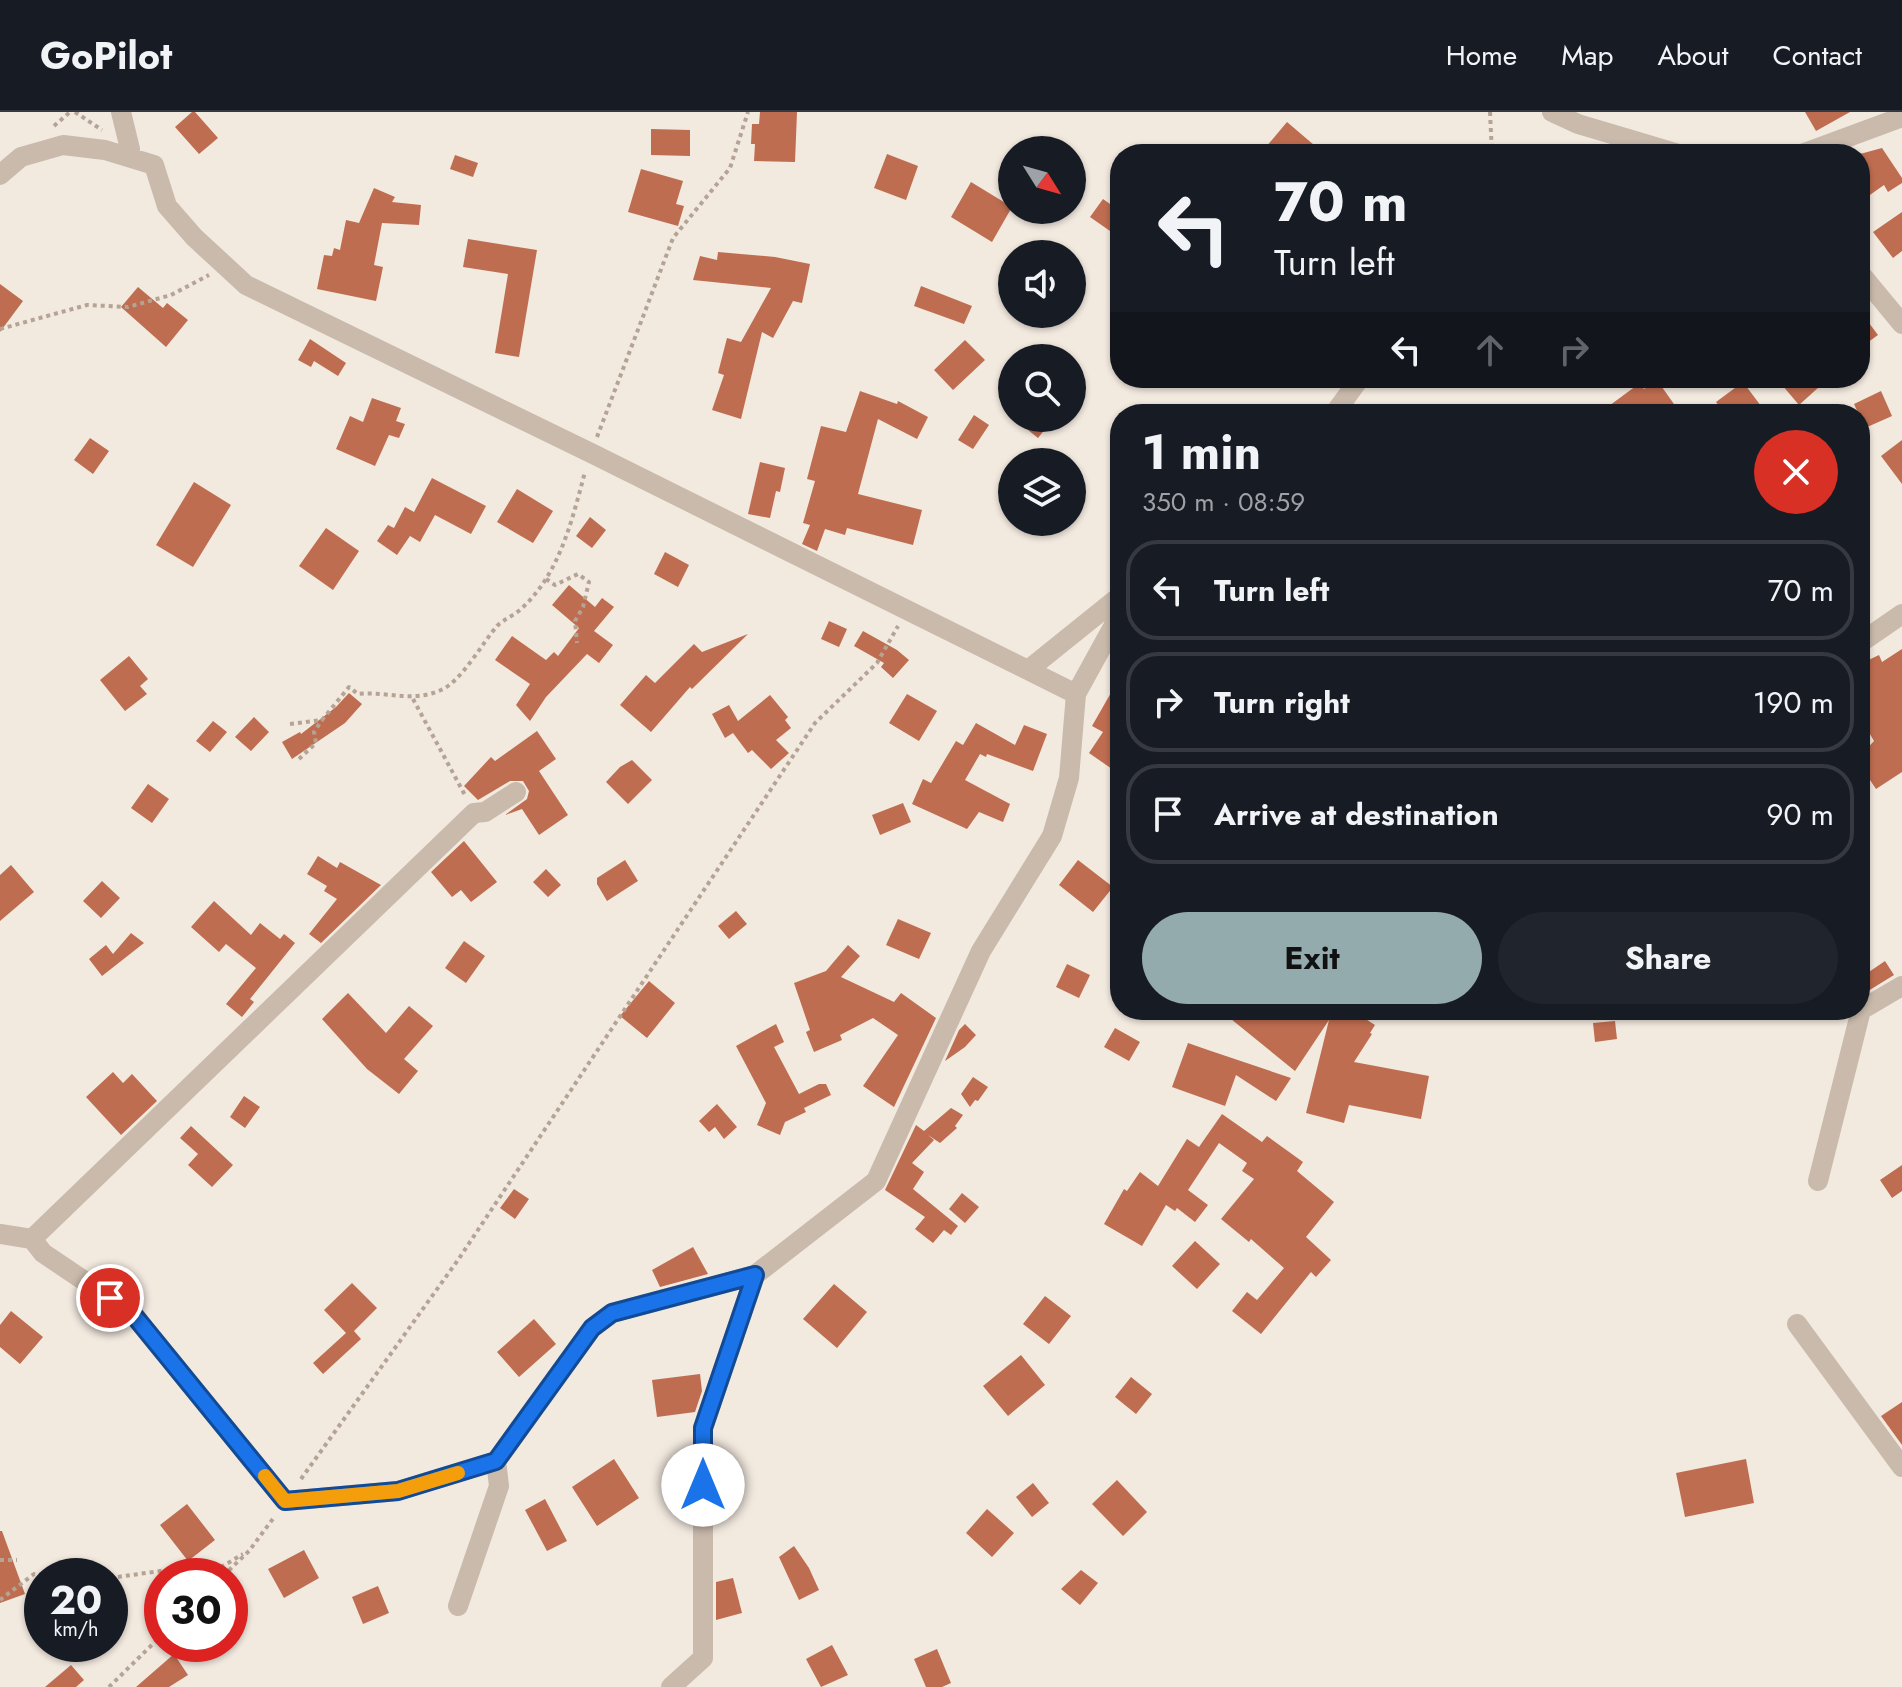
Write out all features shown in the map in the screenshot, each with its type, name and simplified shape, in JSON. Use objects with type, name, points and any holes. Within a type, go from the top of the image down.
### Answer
[{"type":"street","points":[[121,112],[130,149]]},
{"type":"street","points":[[1552,112],[1578,124],[1645,144]]},
{"type":"street","points":[[1829,144],[1902,117]]},
{"type":"street","points":[[0,175],[21,157],[63,145],[105,150],[154,165],[167,206],[194,237],[246,285],[1076,694]]},
{"type":"street","points":[[1870,285],[1902,324]]},
{"type":"street","points":[[1028,670],[1110,604]]},
{"type":"street","points":[[1870,636],[1902,614]]},
{"type":"street","points":[[0,1234],[32,1239],[43,1253],[132,1313],[285,1501],[398,1491],[496,1461],[592,1328],[612,1313],[755,1275],[876,1181],[981,951],[1052,836],[1069,778],[1076,694],[1110,632]]},
{"type":"street","points":[[32,1239],[474,813],[485,812],[516,792]]},
{"type":"street","points":[[1870,1005],[1902,986]]},
{"type":"street","points":[[1818,1181],[1858,1020]]},
{"type":"street","points":[[671,1687],[703,1658],[703,1428],[755,1275]]},
{"type":"street","points":[[1797,1324],[1902,1467]]},
{"type":"street","points":[[458,1606],[499,1486],[496,1461]]},
{"type":"path","points":[[299,759],[316,743],[314,732],[349,687],[358,694],[376,692],[413,698],[444,689],[479,652],[499,624],[521,609],[546,579],[565,541],[591,453],[673,238],[730,168],[748,112]]},
{"type":"path","points":[[1490,112],[1492,144]]},
{"type":"path","points":[[0,329],[87,305],[128,307],[171,295],[207,275],[236,273]]},
{"type":"path","points":[[546,579],[555,585],[578,574],[589,582],[583,607],[575,621],[577,643]]},
{"type":"path","points":[[242,1558],[458,1260],[815,723],[877,663],[907,610]]},
{"type":"path","points":[[413,698],[474,813]]},
{"type":"path","points":[[290,724],[322,720]]},
{"type":"path","points":[[128,1576],[182,1568],[218,1569],[249,1551]]},
{"type":"path","points":[[0,1560],[17,1560]]},
{"type":"path","points":[[0,1600],[24,1582]]},
{"type":"path","points":[[109,1687],[144,1653]]},
{"type":"building","points":[[192,112],[218,138],[199,154],[175,127]]},
{"type":"building","points":[[760,112],[797,112],[795,162],[754,161],[752,124],[759,124]]},
{"type":"building","points":[[1805,112],[1850,112],[1816,131]]},
{"type":"building","points":[[1287,122],[1313,144],[1268,144]]},
{"type":"building","points":[[651,129],[690,130],[690,156],[651,155]]},
{"type":"building","points":[[1882,148],[1902,178],[1902,183],[1888,192],[1884,185],[1870,195],[1870,151]]},
{"type":"building","points":[[887,154],[918,166],[906,200],[874,188]]},
{"type":"building","points":[[455,155],[478,163],[473,177],[450,169]]},
{"type":"building","points":[[641,169],[683,181],[676,204],[684,206],[678,226],[628,212]]},
{"type":"building","points":[[971,182],[998,198],[998,224],[1002,224],[992,242],[951,217]]},
{"type":"building","points":[[374,188],[395,197],[392,202],[421,205],[419,225],[382,223],[374,265],[383,267],[376,301],[317,289],[324,255],[332,256],[334,248],[340,250],[346,220],[359,223]]},
{"type":"building","points":[[1103,199],[1110,204],[1110,231],[1090,217]]},
{"type":"building","points":[[1902,212],[1902,251],[1893,258],[1873,232]]},
{"type":"building","points":[[468,239],[537,250],[519,357],[495,353],[508,274],[463,267]]},
{"type":"building","points":[[718,252],[775,257],[810,264],[802,303],[793,301],[773,338],[762,332],[741,419],[712,410],[724,375],[718,373],[727,338],[741,342],[771,288],[693,280],[700,256],[717,260]]},
{"type":"building","points":[[0,284],[23,301],[0,332]]},
{"type":"building","points":[[921,286],[972,306],[964,324],[914,306]]},
{"type":"building","points":[[138,287],[163,308],[167,303],[188,320],[166,347],[121,307]]},
{"type":"building","points":[[1870,324],[1878,335],[1870,341]]},
{"type":"building","points":[[310,339],[346,363],[338,376],[314,361],[311,367],[298,360]]},
{"type":"building","points":[[965,340],[985,360],[953,390],[934,370]]},
{"type":"building","points":[[1633,388],[1663,388],[1674,404],[1612,404]]},
{"type":"building","points":[[1735,388],[1748,388],[1760,404],[1718,404],[1716,402]]},
{"type":"building","points":[[1785,388],[1818,388],[1800,404]]},
{"type":"building","points":[[860,391],[897,404],[898,401],[928,417],[917,439],[878,419],[858,494],[922,510],[913,545],[847,528],[845,535],[825,529],[817,551],[802,544],[810,525],[803,523],[815,481],[807,479],[821,426],[846,432]]},
{"type":"building","points":[[1881,391],[1892,416],[1870,426],[1870,404],[1854,404]]},
{"type":"building","points":[[372,398],[401,408],[396,421],[405,424],[399,438],[389,435],[375,466],[336,449],[350,416],[363,422]]},
{"type":"building","points":[[974,415],[989,425],[973,449],[958,440]]},
{"type":"building","points":[[90,438],[109,451],[93,474],[74,460]]},
{"type":"building","points":[[1902,440],[1902,484],[1881,456]]},
{"type":"building","points":[[760,462],[785,468],[770,518],[748,514]]},
{"type":"building","points":[[432,478],[486,506],[471,534],[435,515],[420,542],[410,536],[397,555],[377,541],[388,525],[394,528],[405,507],[414,512]]},
{"type":"building","points":[[194,482],[231,505],[193,567],[156,545]]},
{"type":"building","points":[[517,489],[553,511],[533,543],[497,522]]},
{"type":"building","points":[[590,517],[606,530],[592,548],[576,536]]},
{"type":"building","points":[[326,528],[359,551],[333,590],[299,566]]},
{"type":"building","points":[[665,552],[689,565],[678,587],[654,574]]},
{"type":"building","points":[[569,585],[595,607],[602,598],[614,607],[594,631],[613,645],[599,663],[587,654],[546,697],[530,721],[516,705],[530,684],[495,660],[512,636],[546,660],[554,652],[558,656],[579,628],[552,605]]},
{"type":"building","points":[[829,621],[847,629],[839,647],[821,639]]},
{"type":"building","points":[[863,631],[909,660],[893,678],[881,667],[884,663],[854,646]]},
{"type":"building","points":[[748,634],[692,689],[690,687],[651,732],[620,705],[646,675],[655,683],[694,644],[702,652]]},
{"type":"building","points":[[1902,649],[1902,772],[1876,789],[1870,780],[1870,745],[1874,741],[1870,734],[1870,659],[1879,655],[1882,662]]},
{"type":"building","points":[[129,656],[148,679],[140,686],[147,694],[125,711],[100,680]]},
{"type":"building","points":[[349,693],[362,704],[345,723],[292,759],[282,742],[301,734]]},
{"type":"building","points":[[907,694],[937,711],[919,741],[889,723]]},
{"type":"building","points":[[1110,694],[1110,768],[1089,753],[1103,732],[1092,726]]},
{"type":"building","points":[[770,695],[788,717],[785,720],[791,728],[776,740],[789,753],[771,769],[752,750],[748,753],[733,733],[725,738],[712,714],[729,705],[738,721]]},
{"type":"building","points":[[254,717],[269,732],[251,751],[235,737]]},
{"type":"building","points":[[213,721],[227,732],[210,752],[196,741]]},
{"type":"building","points":[[976,723],[1015,745],[1024,725],[1047,734],[1033,771],[980,754],[965,780],[1010,804],[1003,822],[979,812],[967,829],[912,804],[923,779],[931,783],[956,741],[963,745]]},
{"type":"building","points":[[537,731],[556,759],[539,771],[568,815],[539,835],[522,809],[505,815],[527,799],[529,791],[523,781],[510,781],[478,800],[464,786],[491,757],[495,761]]},
{"type":"building","points":[[632,760],[652,780],[628,804],[606,782],[620,767]]},
{"type":"building","points":[[148,784],[169,799],[152,823],[131,808]]},
{"type":"building","points":[[903,803],[911,822],[880,835],[872,815]]},
{"type":"building","points":[[464,841],[497,882],[471,902],[461,890],[452,897],[431,872]]},
{"type":"building","points":[[318,856],[337,868],[340,862],[381,885],[321,943],[309,934],[337,899],[324,891],[327,886],[307,874]]},
{"type":"building","points":[[625,860],[638,881],[607,901],[597,878]]},
{"type":"building","points":[[1078,860],[1110,885],[1110,891],[1093,912],[1059,885]]},
{"type":"building","points":[[11,865],[34,892],[0,921],[0,875]]},
{"type":"building","points":[[546,869],[561,885],[548,897],[533,882]]},
{"type":"building","points":[[102,881],[120,898],[101,918],[83,901]]},
{"type":"building","points":[[214,901],[251,935],[260,923],[280,939],[284,934],[295,943],[250,999],[254,1002],[242,1017],[226,1004],[256,968],[226,944],[219,952],[191,927]]},
{"type":"building","points":[[736,911],[747,924],[729,939],[718,926]]},
{"type":"building","points":[[898,919],[931,933],[919,959],[886,945]]},
{"type":"building","points":[[131,933],[144,943],[102,976],[89,959],[106,945],[113,954]]},
{"type":"building","points":[[464,941],[485,956],[466,983],[445,968]]},
{"type":"building","points":[[848,945],[860,956],[841,977],[894,1002],[901,993],[936,1018],[894,1107],[863,1086],[898,1035],[873,1018],[840,1035],[842,1040],[814,1052],[806,1032],[810,1030],[794,983],[826,971]]},
{"type":"building","points":[[1885,961],[1894,975],[1870,990],[1870,971]]},
{"type":"building","points":[[1067,964],[1090,975],[1079,998],[1056,987]]},
{"type":"building","points":[[649,981],[675,1003],[647,1038],[620,1016]]},
{"type":"building","points":[[348,993],[386,1033],[409,1006],[433,1026],[404,1059],[418,1071],[399,1094],[367,1069],[322,1019]]},
{"type":"building","points":[[1232,1020],[1329,1020],[1295,1071]]},
{"type":"building","points":[[1329,1020],[1367,1020],[1375,1025],[1354,1062],[1429,1076],[1421,1119],[1349,1105],[1344,1123],[1306,1113]]},
{"type":"building","points":[[1615,1021],[1617,1039],[1595,1042],[1593,1023]]},
{"type":"building","points":[[776,1024],[784,1042],[774,1047],[799,1094],[819,1084],[826,1084],[831,1095],[804,1108],[806,1112],[785,1122],[780,1135],[757,1125],[766,1103],[736,1046]]},
{"type":"building","points":[[965,1024],[976,1035],[945,1061],[959,1030]]},
{"type":"building","points":[[1115,1028],[1140,1042],[1129,1061],[1104,1047]]},
{"type":"building","points":[[1188,1043],[1291,1078],[1276,1101],[1236,1075],[1225,1106],[1172,1087]]},
{"type":"building","points":[[113,1072],[123,1083],[132,1074],[157,1101],[121,1135],[86,1097]]},
{"type":"building","points":[[973,1077],[988,1087],[970,1107],[961,1094]]},
{"type":"building","points":[[244,1096],[260,1107],[245,1128],[230,1117]]},
{"type":"building","points":[[717,1104],[737,1127],[724,1139],[715,1127],[709,1132],[699,1121]]},
{"type":"building","points":[[951,1108],[963,1115],[955,1126],[957,1128],[940,1143],[928,1135],[934,1140],[912,1163],[924,1172],[913,1189],[958,1226],[951,1235],[944,1230],[933,1243],[915,1229],[925,1217],[885,1190],[916,1125],[924,1131]]},
{"type":"building","points":[[1222,1114],[1262,1142],[1267,1136],[1303,1162],[1297,1171],[1334,1202],[1306,1237],[1331,1260],[1316,1277],[1311,1272],[1261,1334],[1232,1311],[1247,1292],[1257,1300],[1284,1268],[1251,1239],[1249,1242],[1221,1219],[1254,1179],[1242,1171],[1247,1163],[1219,1143],[1188,1190],[1208,1205],[1195,1222],[1177,1208],[1175,1211],[1166,1205],[1142,1246],[1104,1224],[1124,1189],[1127,1191],[1140,1172],[1158,1186],[1187,1139],[1199,1147]]},
{"type":"building","points":[[191,1126],[233,1165],[212,1187],[188,1165],[198,1154],[180,1138]]},
{"type":"building","points":[[1902,1165],[1902,1191],[1892,1198],[1880,1180]]},
{"type":"building","points":[[514,1189],[529,1199],[515,1219],[500,1208]]},
{"type":"building","points":[[962,1193],[979,1207],[965,1223],[949,1209]]},
{"type":"building","points":[[1195,1241],[1220,1264],[1197,1289],[1172,1266]]},
{"type":"building","points":[[693,1247],[708,1274],[660,1287],[652,1270]]},
{"type":"building","points":[[352,1283],[377,1308],[354,1331],[361,1339],[323,1374],[313,1363],[346,1333],[324,1310]]},
{"type":"building","points":[[834,1284],[867,1312],[837,1348],[803,1319]]},
{"type":"building","points":[[1045,1296],[1071,1316],[1049,1344],[1023,1324]]},
{"type":"building","points":[[11,1311],[43,1337],[20,1364],[0,1347],[0,1325]]},
{"type":"building","points":[[534,1319],[556,1344],[519,1377],[497,1352]]},
{"type":"building","points":[[1021,1355],[1045,1385],[1008,1416],[983,1386]]},
{"type":"building","points":[[700,1374],[702,1391],[695,1412],[657,1417],[652,1380]]},
{"type":"building","points":[[1131,1377],[1152,1394],[1136,1414],[1115,1397]]},
{"type":"building","points":[[1902,1402],[1902,1445],[1881,1416]]},
{"type":"building","points":[[614,1459],[639,1498],[597,1526],[572,1487]]},
{"type":"building","points":[[1746,1459],[1754,1503],[1685,1517],[1676,1473]]},
{"type":"building","points":[[1117,1480],[1147,1512],[1123,1536],[1092,1504]]},
{"type":"building","points":[[1033,1483],[1049,1503],[1032,1517],[1016,1497]]},
{"type":"building","points":[[545,1499],[567,1541],[547,1551],[525,1510]]},
{"type":"building","points":[[187,1504],[215,1540],[192,1558],[186,1558],[160,1525]]},
{"type":"building","points":[[987,1509],[1014,1533],[992,1557],[966,1533]]},
{"type":"building","points":[[0,1531],[2,1531],[24,1594],[0,1603]]},
{"type":"building","points":[[794,1546],[819,1590],[799,1600],[779,1557]]},
{"type":"building","points":[[304,1550],[319,1578],[284,1598],[268,1569]]},
{"type":"building","points":[[1081,1570],[1098,1583],[1080,1605],[1061,1589]]},
{"type":"building","points":[[733,1578],[742,1613],[716,1620],[716,1582]]},
{"type":"building","points":[[378,1586],[389,1613],[363,1624],[352,1597]]},
{"type":"building","points":[[832,1645],[848,1675],[821,1687],[806,1659]]},
{"type":"building","points":[[937,1649],[951,1683],[942,1687],[926,1687],[914,1659]]},
{"type":"building","points":[[165,1662],[179,1662],[188,1675],[169,1687],[136,1687]]},
{"type":"building","points":[[71,1665],[84,1680],[76,1687],[45,1687]]},
{"type":"slow traffic","points":[[265,1476],[285,1501],[398,1491],[458,1473]]},
{"type":"route","points":[[110,1298],[132,1313],[285,1501],[398,1491],[496,1461],[592,1328],[612,1313],[755,1275],[703,1428],[703,1485]]}]
